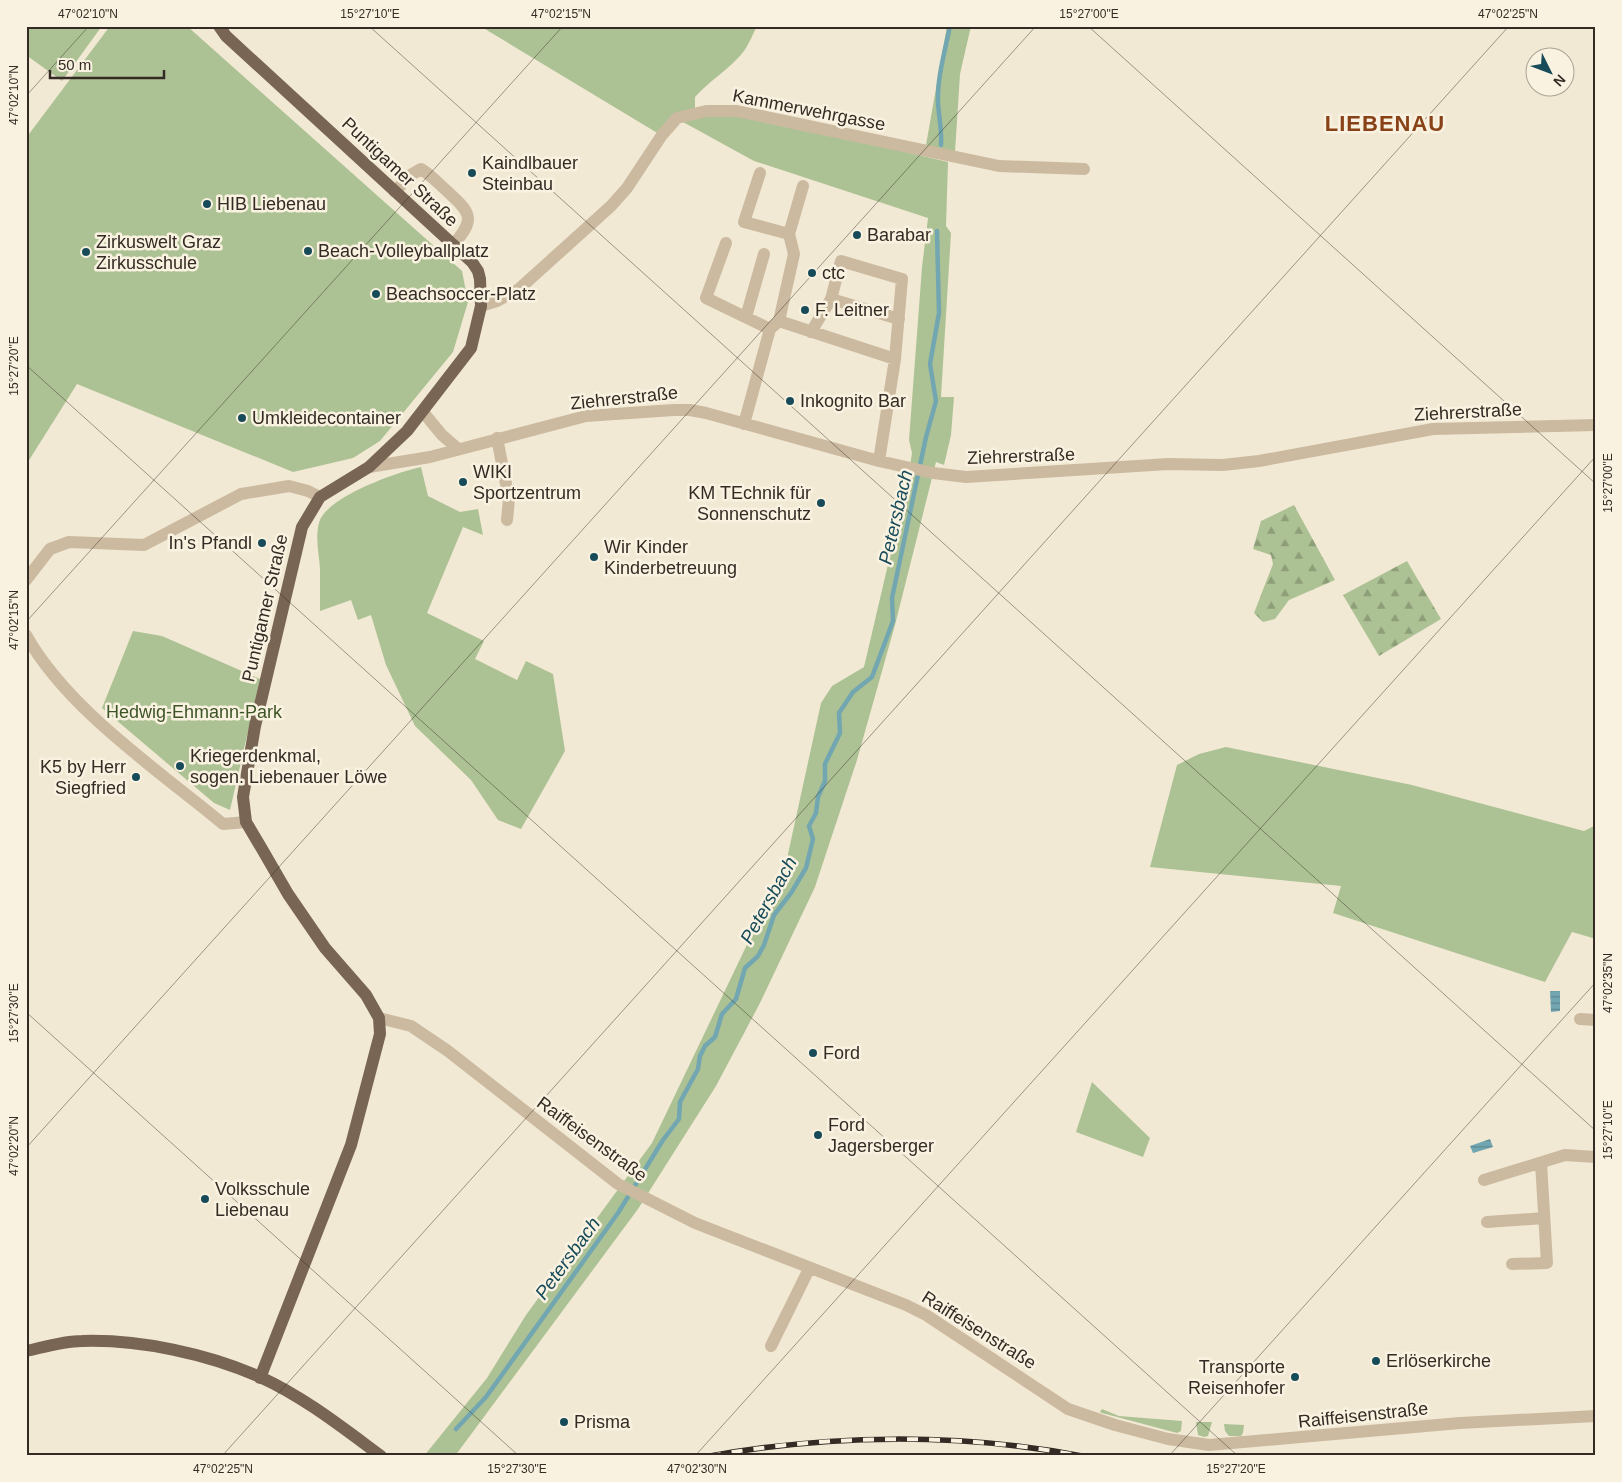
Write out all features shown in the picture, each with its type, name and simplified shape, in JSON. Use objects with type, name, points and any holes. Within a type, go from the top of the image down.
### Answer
[{"type":"main road","name":"Puntigamer Straße","points":[[219,26],[226,36],[453,245],[478,271],[481,306],[471,348],[424,412],[407,431],[369,467],[320,497],[302,528],[258,716],[243,797],[246,822],[288,894],[325,948],[366,996],[379,1018]]},
{"type":"main road","points":[[260,1378],[351,1145],[377,1053],[380,1034],[379,1018]]},
{"type":"main road","points":[[26,1351],[80,1340],[132,1342],[216,1361],[260,1378],[328,1418],[381,1456]]},
{"type":"street","name":"Kammerwehrgasse","points":[[481,306],[497,301],[519,290],[593,222],[627,188],[677,118],[688,114],[718,110],[738,111],[999,166],[1084,169]]},
{"type":"street","points":[[395,192],[410,176],[421,169],[465,208],[468,217],[466,226],[453,245]]},
{"type":"street","points":[[760,173],[744,222],[789,234]]},
{"type":"street","points":[[744,424],[794,254],[789,234],[803,186]]},
{"type":"street","points":[[726,242],[706,298],[746,317],[811,332],[895,358]]},
{"type":"street","points":[[746,317],[764,254]]},
{"type":"street","points":[[811,332],[830,299],[841,261],[902,279],[895,358],[879,461]]},
{"type":"street","points":[[830,299],[898,319]]},
{"type":"street","name":"Ziehrerstraße","points":[[369,467],[430,457],[457,448],[586,416],[654,411],[690,410],[879,461],[933,473],[966,477],[1168,464],[1223,465],[1259,461],[1433,429],[1596,425]]},
{"type":"street","points":[[424,412],[442,435],[457,448]]},
{"type":"street","points":[[497,438],[509,498],[507,520]]},
{"type":"street","points":[[26,580],[50,549],[69,542],[144,545],[241,494],[289,486],[308,491],[320,497]]},
{"type":"street","points":[[26,634],[39,658],[69,693],[114,734],[223,824],[246,822]]},
{"type":"street","name":"Raiffeisenstraße","points":[[379,1018],[411,1026],[448,1051],[618,1184],[695,1223],[809,1269],[906,1305],[926,1315],[1068,1409],[1115,1425],[1168,1439],[1209,1445],[1460,1423],[1596,1416]]},
{"type":"street","points":[[1580,1020],[1596,1020]]},
{"type":"street","points":[[1484,1180],[1565,1155],[1596,1157]]},
{"type":"street","points":[[1512,1264],[1547,1263],[1541,1163]]},
{"type":"street","points":[[1487,1222],[1544,1218]]},
{"type":"street","points":[[770,1346],[809,1269]]},
{"type":"green space","points":[[26,26],[102,26],[62,81],[26,55]]},
{"type":"green space","name":"HIB Liebenau","points":[[110,26],[187,26],[462,271],[468,302],[453,352],[380,441],[353,458],[293,472],[77,384],[26,465],[26,138]]},
{"type":"green space","points":[[480,26],[757,26],[746,48],[695,97],[695,108],[659,134]]},
{"type":"green space","points":[[947,26],[971,26],[960,74],[955,152],[926,145]]},
{"type":"green space","points":[[733,115],[779,122],[948,162],[946,226],[951,233],[941,397],[954,397],[951,435],[944,465],[936,462],[895,625],[857,760],[815,887],[759,1005],[716,1086],[638,1209],[455,1456],[424,1456],[487,1378],[526,1315],[652,1143],[786,863],[821,703],[832,686],[864,667],[908,479],[912,453],[909,440],[922,267],[928,218],[754,161],[683,122],[690,118]]},
{"type":"green space","points":[[421,467],[428,496],[460,512],[478,509],[483,535],[463,527],[427,613],[484,641],[475,659],[517,680],[526,661],[553,674],[565,751],[521,829],[498,820],[471,780],[415,726],[386,665],[371,615],[358,620],[351,600],[320,611],[320,569],[317,534],[319,523],[324,514],[334,504],[379,480]]},
{"type":"green space","points":[[1294,505],[1335,580],[1289,600],[1275,619],[1263,622],[1254,613],[1273,564],[1271,555],[1253,549],[1261,521]]},
{"type":"green space","points":[[1407,561],[1441,619],[1379,656],[1343,595]]},
{"type":"green space","name":"Hedwig-Ehmann-Park","points":[[133,631],[162,636],[260,679],[230,810],[214,803],[102,708]]},
{"type":"green space","points":[[1226,747],[1412,785],[1584,831],[1596,825],[1596,939],[1572,932],[1545,982],[1333,913],[1341,886],[1150,867],[1177,765],[1199,754]]},
{"type":"green space","points":[[1092,1082],[1150,1138],[1143,1157],[1076,1132]]},
{"type":"green space","points":[[1102,1409],[1119,1416],[1182,1421],[1181,1431],[1177,1433],[1102,1413],[1100,1412]]},
{"type":"green space","points":[[1196,1422],[1212,1422],[1208,1436],[1198,1435]]},
{"type":"green space","points":[[1224,1424],[1244,1425],[1243,1433],[1241,1436],[1229,1436],[1225,1431]]},
{"type":"water","points":[[1550,991],[1560,991],[1560,1011],[1551,1012]]},
{"type":"water","points":[[1490,1139],[1493,1147],[1473,1153],[1470,1146]]},
{"type":"waterway","name":"Petersbach","points":[[941,145],[938,94],[950,26]]},
{"type":"waterway","name":"Petersbach","points":[[456,1429],[486,1397],[618,1213],[663,1140],[679,1119],[680,1102],[698,1069],[700,1056],[705,1046],[715,1037],[722,1014],[736,999],[745,968],[758,956],[764,945],[774,915],[791,893],[806,868],[813,839],[809,826],[816,813],[818,797],[825,781],[825,764],[840,733],[839,713],[853,692],[872,677],[893,621],[892,598],[926,437],[936,401],[930,364],[939,313],[937,231]]},
{"type":"railway","points":[[710,1456],[802,1443],[896,1439],[990,1443],[1082,1456]]},
{"type":"place","name":"Kaindlbauer Steinbau","points":[[472,173]]},
{"type":"place","name":"HIB Liebenau","points":[[207,204]]},
{"type":"place","name":"Barabar","points":[[857,235]]},
{"type":"place","name":"Beach-Volleyballplatz","points":[[308,251]]},
{"type":"place","name":"Zirkuswelt Graz Zirkusschule","points":[[86,252]]},
{"type":"place","name":"ctc","points":[[812,273]]},
{"type":"place","name":"Beachsoccer-Platz","points":[[376,294]]},
{"type":"place","name":"F. Leitner","points":[[805,310]]},
{"type":"place","name":"Inkognito Bar","points":[[790,401]]},
{"type":"place","name":"Umkleidecontainer","points":[[242,418]]},
{"type":"place","name":"WIKI Sportzentrum","points":[[463,482]]},
{"type":"place","name":"KM TEchnik für Sonnenschutz","points":[[821,503]]},
{"type":"place","name":"In's Pfandl","points":[[262,543]]},
{"type":"place","name":"Wir Kinder Kinderbetreuung","points":[[594,557]]},
{"type":"place","name":"Kriegerdenkmal, sogen. Liebenauer Löwe","points":[[180,766]]},
{"type":"place","name":"K5 by Herr Siegfried","points":[[136,777]]},
{"type":"place","name":"Ford","points":[[813,1053]]},
{"type":"place","name":"Ford Jagersberger","points":[[818,1135]]},
{"type":"place","name":"Volksschule Liebenau","points":[[205,1199]]},
{"type":"place","name":"Erlöserkirche","points":[[1376,1361]]},
{"type":"place","name":"Transporte Reisenhofer","points":[[1295,1377]]},
{"type":"place","name":"Prisma","points":[[564,1422]]},
{"type":"district","name":"LIEBENAU","points":[[1385,123]]}]
